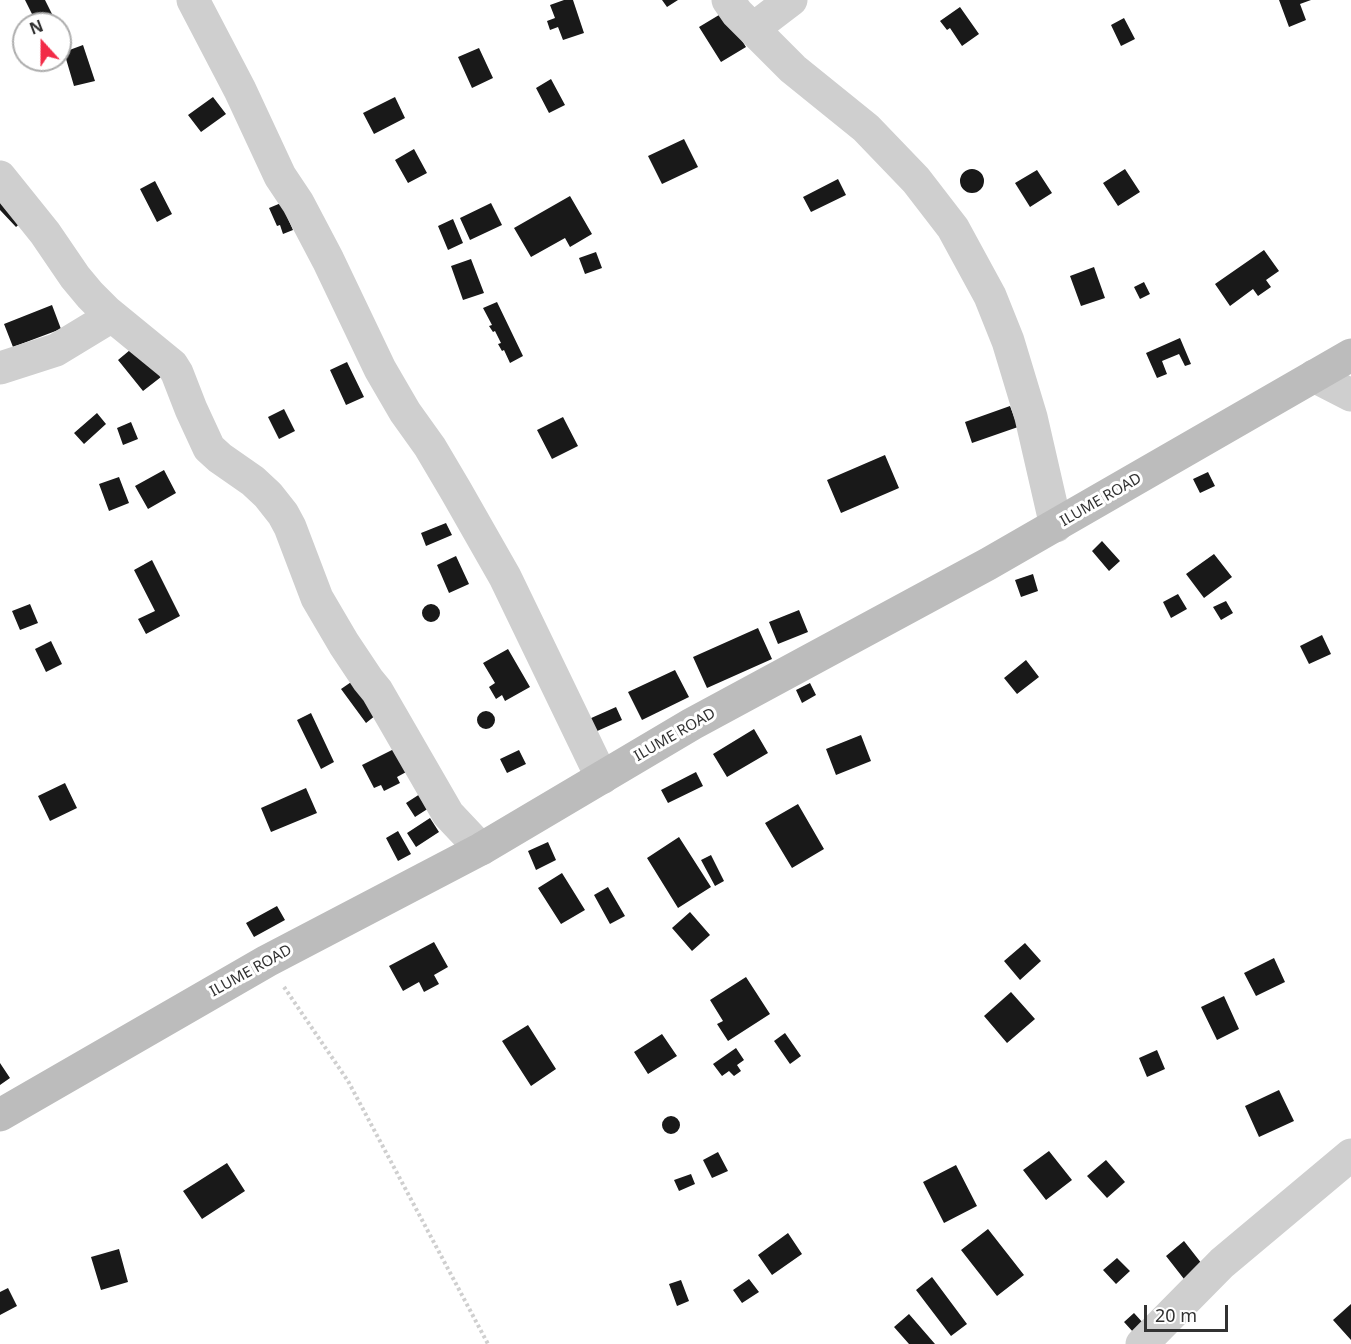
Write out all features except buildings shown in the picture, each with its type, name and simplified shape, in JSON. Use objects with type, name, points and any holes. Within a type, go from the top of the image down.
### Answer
[{"type":"street","points":[[192,0],[240,90],[280,176],[298,203],[328,260],[380,369],[451,482],[505,578],[602,778]]},
{"type":"street","points":[[728,0],[737,13],[793,69],[866,128],[916,180],[953,228],[990,296],[1008,341],[1031,417],[1056,526]]},
{"type":"street","points":[[753,29],[791,0]]},
{"type":"street","points":[[0,177],[40,226],[90,295],[172,365],[209,448],[253,481],[284,514],[311,584],[331,623],[377,691],[448,814],[481,849]]},
{"type":"street","points":[[0,368],[56,350],[112,316]]},
{"type":"street","name":"ILUME ROAD","points":[[0,1115],[267,961],[481,849],[692,724],[1056,526],[1351,355]]},
{"type":"street","points":[[1314,376],[1351,395]]},
{"type":"street","points":[[1142,1344],[1222,1263],[1351,1155]]},
{"type":"path","points":[[267,961],[348,1081],[488,1344]]}]
